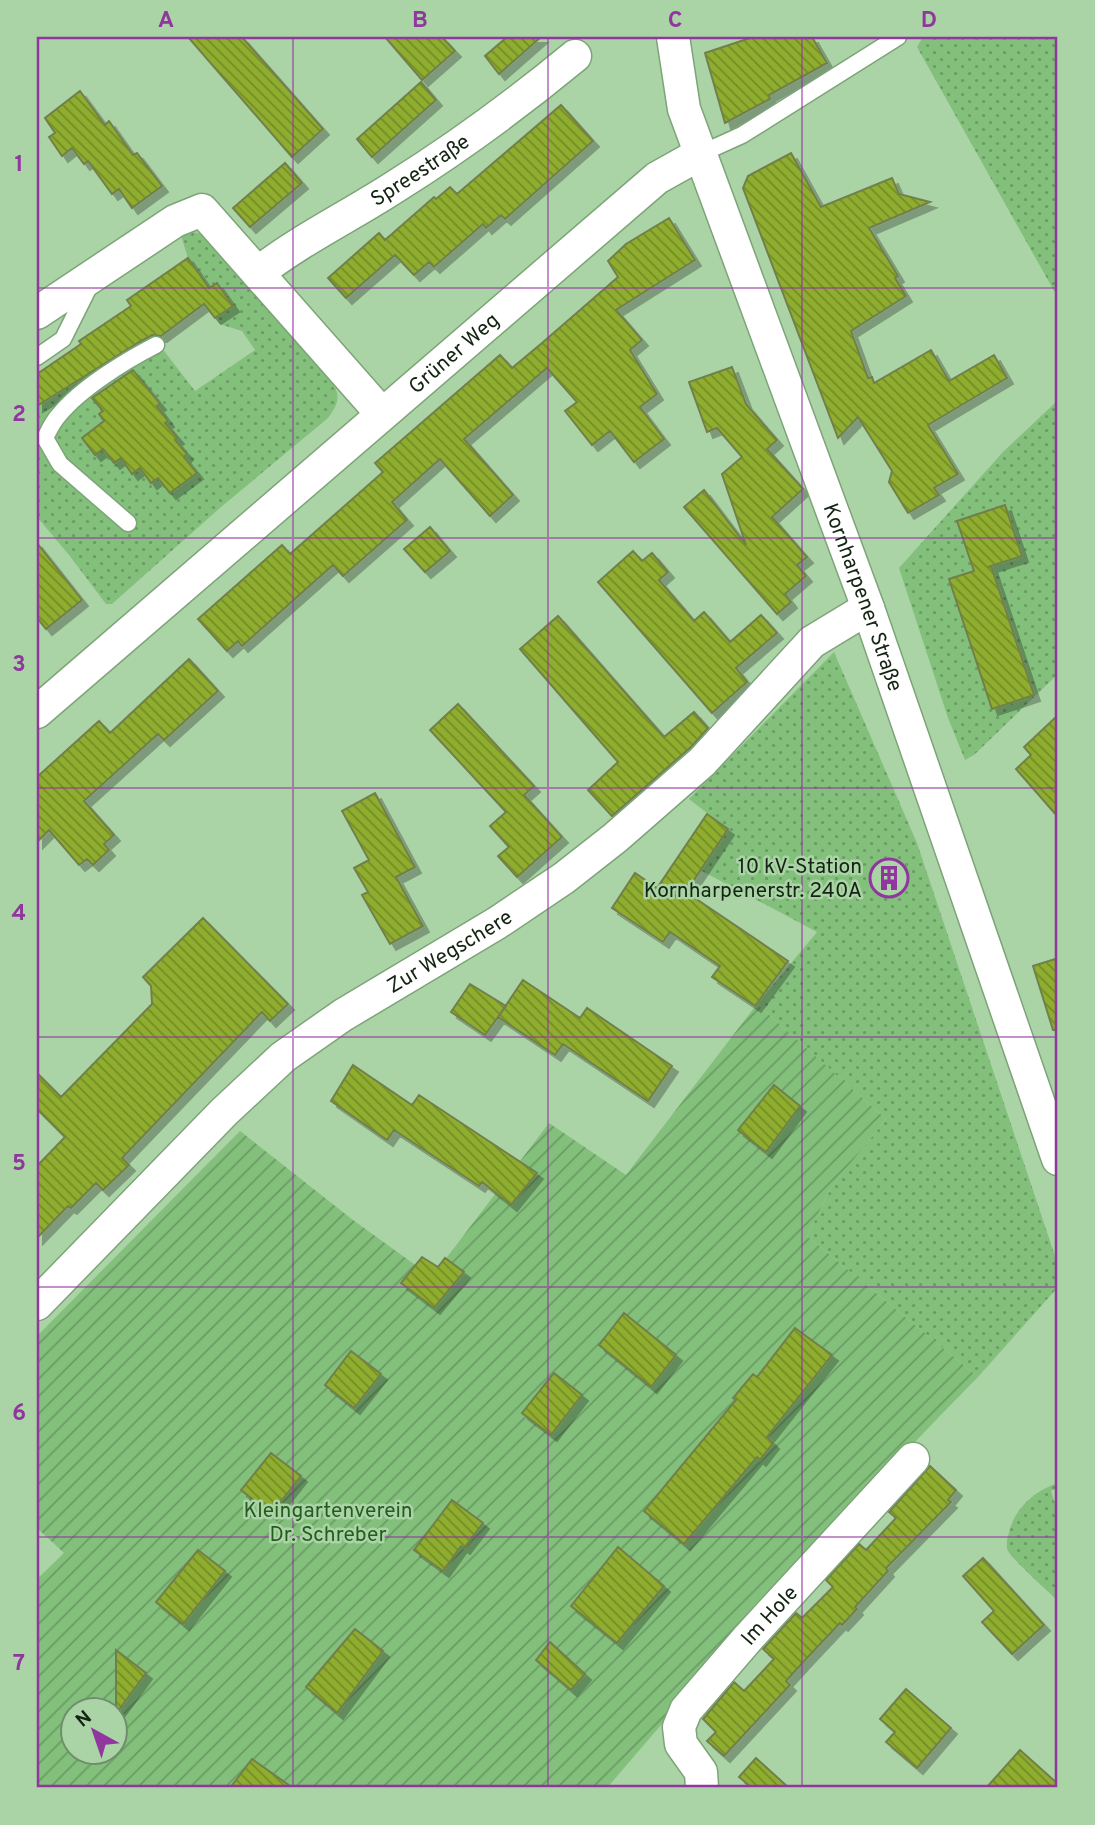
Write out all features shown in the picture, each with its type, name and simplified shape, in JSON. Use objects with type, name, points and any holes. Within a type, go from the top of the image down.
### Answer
[{"type":"street","name":"Kornharpener Straße","points":[[673,37],[684,109],[869,608],[1058,1159]]},
{"type":"street","name":"Spreestraße","points":[[258,273],[290,248],[393,188],[518,103],[575,55]]},
{"type":"street","name":"Grüner Weg","points":[[37,712],[657,178],[700,154]]},
{"type":"street","points":[[37,313],[175,221],[202,210],[382,414]]},
{"type":"street","name":"Zur Wegschere","points":[[37,1304],[224,1112],[283,1057],[343,1015],[497,923],[605,846],[702,762],[812,642],[869,608]]},
{"type":"street","name":"Im Hole","points":[[702,1788],[701,1772],[681,1744],[679,1727],[686,1710],[749,1637],[913,1459]]},
{"type":"lane","name":"Grüner Weg","points":[[700,154],[742,135],[898,37]]},
{"type":"lane","points":[[37,357],[63,339],[96,274]]},
{"type":"lane","points":[[128,523],[60,464],[41,439],[58,415],[81,394],[126,360],[156,345]]},
{"type":"green space","points":[[923,37],[1058,37],[1058,298],[917,47]]},
{"type":"green space","points":[[192,232],[206,238],[329,378],[336,389],[337,403],[328,418],[221,507],[112,604],[106,604],[37,517],[37,406],[144,325],[195,391],[255,350],[242,331],[219,324],[215,318],[233,306],[217,283],[209,288],[188,258],[181,236]]},
{"type":"green space","points":[[1058,400],[1058,494],[1054,496],[1058,509],[1058,674],[974,755],[965,760],[948,718],[899,568],[1003,452]]},
{"type":"green space","points":[[834,652],[917,843],[1058,1265],[1058,1287],[978,1377],[807,1236],[831,1188],[886,1119],[757,1004],[817,932],[700,870],[728,829],[689,799]]},
{"type":"green space","name":"Kleingartenverein Dr. Schreber","points":[[757,1004],[886,1119],[831,1188],[807,1236],[978,1377],[835,1528],[607,1788],[37,1788],[37,1579],[64,1553],[37,1528],[37,1336],[240,1131],[353,1220],[432,1277],[549,1123],[626,1175]]},
{"type":"green space","points":[[1058,1483],[1058,1488],[1051,1491],[1058,1513],[1058,1601],[1016,1561],[1007,1546],[1013,1521],[1022,1507],[1042,1490]]},
{"type":"building","points":[[188,37],[242,37],[323,129],[292,157]]},
{"type":"building","points":[[385,37],[442,37],[455,51],[422,80]]},
{"type":"building","points":[[507,37],[541,37],[499,74],[485,56]]},
{"type":"building","points":[[753,37],[812,37],[827,63],[769,95],[770,99],[725,123],[705,53]]},
{"type":"building","points":[[421,82],[436,100],[372,157],[357,139]]},
{"type":"building","points":[[80,91],[105,125],[109,121],[133,155],[137,153],[162,186],[132,208],[119,189],[112,194],[88,161],[84,164],[72,148],[62,156],[49,137],[55,133],[45,118]]},
{"type":"building","points":[[561,105],[593,141],[505,219],[501,215],[486,228],[483,224],[434,267],[429,262],[414,275],[395,255],[346,298],[328,278],[379,233],[385,240],[434,197],[436,199],[450,187],[457,194]]},
{"type":"building","points":[[791,153],[821,207],[892,178],[899,194],[930,202],[869,228],[898,276],[895,278],[906,296],[851,331],[868,378],[872,377],[874,383],[931,350],[949,381],[994,355],[1007,378],[928,425],[958,474],[934,488],[939,495],[908,513],[889,482],[892,471],[858,417],[838,438],[743,188],[748,176]]},
{"type":"building","points":[[285,163],[302,183],[250,227],[233,208]]},
{"type":"building","points":[[669,218],[695,260],[616,310],[642,340],[630,350],[657,394],[640,407],[664,439],[634,462],[610,431],[592,445],[565,411],[577,402],[547,368],[464,439],[513,495],[490,516],[440,459],[392,502],[407,520],[343,576],[333,565],[242,646],[238,641],[227,651],[198,619],[282,545],[290,554],[383,472],[375,463],[500,355],[512,368],[542,343],[618,277],[608,261],[626,244]]},
{"type":"building","points":[[188,258],[209,288],[217,283],[233,306],[215,318],[204,304],[161,336],[152,335],[139,342],[37,406],[37,374],[81,344],[79,341],[131,306],[127,300]]},
{"type":"building","points":[[732,367],[746,404],[777,440],[767,449],[803,489],[772,517],[807,557],[797,565],[806,576],[785,594],[791,602],[777,614],[684,507],[704,490],[746,545],[722,474],[742,457],[717,428],[707,432],[689,382]]},
{"type":"building","points":[[133,370],[160,404],[157,406],[168,421],[165,423],[178,438],[175,440],[187,454],[184,457],[197,473],[170,493],[158,478],[151,483],[140,468],[132,474],[121,458],[114,463],[103,449],[95,455],[82,438],[104,421],[99,414],[103,411],[92,398]]},
{"type":"building","points":[[1005,505],[1022,556],[991,566],[1034,695],[992,709],[949,579],[974,571],[957,521]]},
{"type":"building","points":[[430,527],[450,551],[425,572],[404,549]]},
{"type":"building","points":[[37,543],[82,600],[46,629],[37,618]]},
{"type":"building","points":[[633,551],[642,561],[652,553],[668,572],[659,580],[694,621],[704,612],[730,642],[761,615],[777,633],[736,668],[747,682],[712,713],[598,582]]},
{"type":"building","points":[[558,616],[664,737],[694,712],[708,728],[692,746],[612,816],[588,790],[618,762],[520,649]]},
{"type":"building","points":[[189,659],[218,691],[164,740],[158,734],[84,801],[114,835],[104,844],[109,850],[93,865],[87,859],[79,865],[49,830],[37,842],[37,777],[99,721],[110,733]]},
{"type":"building","points":[[458,704],[534,786],[524,795],[562,837],[517,877],[498,856],[509,847],[490,826],[506,812],[430,730]]},
{"type":"building","points":[[1058,715],[1058,817],[1016,769],[1031,755],[1024,747]]},
{"type":"building","points":[[375,793],[415,867],[396,877],[423,926],[390,944],[362,895],[368,892],[354,868],[369,860],[342,811]]},
{"type":"building","points":[[707,814],[728,829],[686,892],[788,961],[755,1006],[712,977],[720,966],[670,932],[663,942],[612,908],[635,873],[657,888]]},
{"type":"building","points":[[203,918],[288,1004],[270,1021],[262,1012],[122,1158],[129,1165],[103,1190],[96,1183],[71,1208],[68,1206],[37,1238],[37,1166],[65,1137],[37,1109],[37,1073],[61,1097],[152,1004],[151,986],[143,977]]},
{"type":"building","points":[[1058,958],[1058,1030],[1053,1030],[1033,966]]},
{"type":"building","points":[[523,980],[580,1018],[587,1008],[672,1066],[648,1101],[563,1044],[555,1055],[498,1017]]},
{"type":"building","points":[[470,984],[506,1006],[485,1035],[451,1012]]},
{"type":"building","points":[[353,1065],[412,1105],[419,1095],[537,1173],[511,1205],[482,1182],[479,1186],[394,1130],[387,1140],[331,1101]]},
{"type":"building","points":[[774,1085],[800,1106],[766,1152],[738,1130]]},
{"type":"building","points":[[422,1257],[438,1267],[445,1258],[464,1272],[434,1308],[401,1283]]},
{"type":"building","points":[[624,1313],[676,1355],[651,1387],[599,1345]]},
{"type":"building","points":[[795,1328],[832,1355],[767,1437],[773,1443],[760,1460],[757,1457],[684,1544],[644,1511],[736,1400],[733,1398],[753,1374],[757,1377]]},
{"type":"building","points":[[351,1351],[381,1374],[354,1408],[325,1385]]},
{"type":"building","points":[[554,1373],[582,1395],[551,1435],[522,1413]]},
{"type":"building","points":[[271,1453],[301,1476],[271,1514],[241,1490]]},
{"type":"building","points":[[930,1466],[956,1490],[948,1500],[951,1502],[886,1568],[888,1571],[855,1607],[857,1609],[842,1625],[840,1623],[786,1681],[790,1685],[724,1756],[707,1741],[716,1732],[703,1719],[734,1682],[744,1691],[774,1659],[763,1649],[796,1613],[802,1618],[833,1587],[826,1580],[859,1544],[866,1550],[896,1518],[889,1512]]},
{"type":"building","points":[[452,1500],[483,1523],[464,1548],[461,1546],[443,1571],[414,1550]]},
{"type":"building","points":[[618,1547],[664,1586],[617,1643],[571,1606]]},
{"type":"building","points":[[198,1550],[225,1571],[183,1624],[156,1602]]},
{"type":"building","points":[[983,1558],[1044,1625],[1012,1654],[982,1622],[994,1611],[963,1576]]},
{"type":"building","points":[[355,1629],[383,1651],[337,1713],[306,1687]]},
{"type":"building","points":[[550,1642],[585,1674],[571,1690],[536,1660]]},
{"type":"building","points":[[116,1650],[146,1673],[129,1696],[116,1696]]},
{"type":"building","points":[[906,1689],[951,1728],[917,1768],[886,1742],[895,1732],[880,1719]]},
{"type":"building","points":[[1020,1750],[1058,1784],[1058,1788],[986,1788]]},
{"type":"building","points":[[756,1758],[789,1788],[752,1788],[739,1777]]},
{"type":"building","points":[[252,1759],[293,1788],[230,1788]]},
{"type":"place","name":"10 kV-Station Kornharpenerstr. 240A","points":[[889,878]]}]
